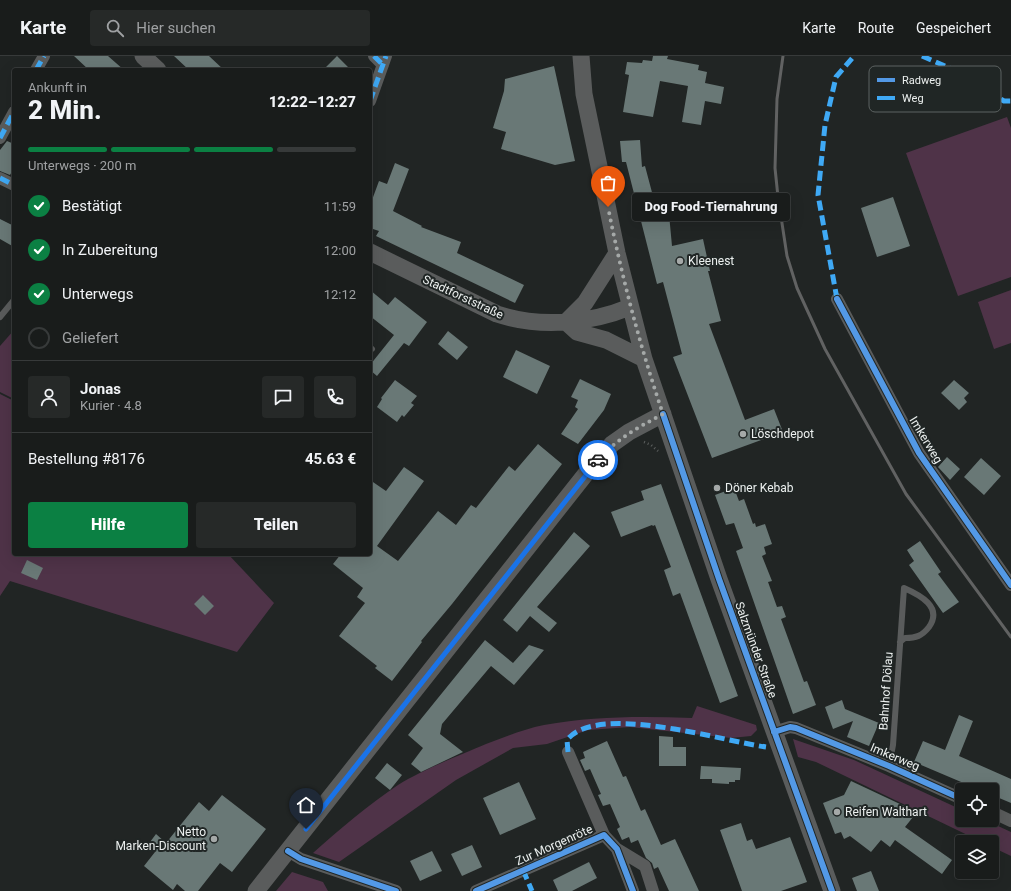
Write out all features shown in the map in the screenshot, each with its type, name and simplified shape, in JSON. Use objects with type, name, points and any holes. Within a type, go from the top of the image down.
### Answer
[{"type":"main road","points":[[144,56],[156,68]]},
{"type":"main road","name":"Salzmünder Straße","points":[[581,56],[584,94],[617,253],[644,359],[774,732],[832,891]]},
{"type":"main road","name":"Stadtforststraße","points":[[372,253],[496,314],[533,322],[566,322],[613,314],[630,307]]},
{"type":"main road","points":[[617,253],[585,303],[566,322],[577,332],[606,340],[644,359]]},
{"type":"main road","points":[[256,891],[588,470],[612,444],[629,432],[663,414]]},
{"type":"street","points":[[37,68],[44,56]]},
{"type":"street","points":[[372,95],[384,60],[374,56]]},
{"type":"street","points":[[0,138],[12,116]]},
{"type":"street","points":[[0,178],[12,184]]},
{"type":"street","name":"Imkerweg","points":[[837,299],[919,453],[1011,585]]},
{"type":"street","name":"Imkerweg","points":[[774,732],[790,727],[796,728],[889,766],[955,796]]},
{"type":"street","name":"Zur Morgenröte","points":[[568,752],[604,835],[617,850],[644,866],[653,891]]},
{"type":"street","points":[[999,815],[1011,821]]},
{"type":"street","name":"Zur Morgenröte","points":[[476,891],[604,835]]},
{"type":"street","name":"Zur Morgenröte","points":[[617,850],[633,891]]},
{"type":"street","points":[[288,851],[301,859],[396,891]]},
{"type":"lane","points":[[0,317],[12,302]]},
{"type":"lane","name":"Bahnhof Dölau","points":[[889,766],[893,745],[900,642],[904,588],[922,596],[934,612],[934,620],[924,634],[916,638],[905,638],[900,642]]},
{"type":"shaded area","points":[[1007,117],[1011,128],[1011,277],[958,296],[906,153]]},
{"type":"shaded area","points":[[1011,290],[1011,343],[994,349],[978,302]]},
{"type":"shaded area","points":[[12,332],[12,398],[0,392],[0,346]]},
{"type":"shaded area","points":[[0,394],[12,400],[12,556],[230,556],[274,603],[237,652],[10,581],[0,596]]},
{"type":"shaded area","points":[[697,706],[756,725],[757,730],[751,736],[731,738],[630,727],[588,730],[547,744],[513,748],[456,780],[339,862],[313,853],[354,818],[398,785],[430,768],[486,744],[515,733],[562,722],[618,717],[692,718]]},
{"type":"shaded area","points":[[793,739],[854,760],[955,807],[955,827],[999,826],[1011,832],[1011,856],[999,850],[999,835],[967,835],[816,762],[798,757]]},
{"type":"shaded area","points":[[292,872],[323,882],[328,891],[276,891]]},
{"type":"building","points":[[74,56],[108,56],[122,68],[87,68]]},
{"type":"building","points":[[174,56],[209,56],[222,68],[187,68]]},
{"type":"building","points":[[337,56],[349,68],[325,68]]},
{"type":"building","points":[[653,56],[668,56],[667,59],[699,65],[698,70],[707,72],[705,83],[724,87],[721,104],[705,101],[701,125],[682,122],[688,86],[660,81],[653,117],[623,112],[629,75],[625,74],[627,62],[642,63],[643,60],[652,61]]},
{"type":"building","points":[[554,66],[575,161],[555,165],[501,149],[506,132],[493,128],[504,91],[505,79]]},
{"type":"building","points":[[640,140],[642,167],[645,166],[658,215],[669,214],[672,246],[703,239],[710,271],[708,271],[721,321],[709,324],[745,420],[774,409],[783,432],[712,458],[673,357],[682,354],[663,282],[657,284],[626,162],[622,162],[620,141]]},
{"type":"building","points":[[7,141],[12,143],[12,172],[10,175],[0,171],[0,150]]},
{"type":"building","points":[[395,163],[409,169],[393,211],[422,226],[421,227],[461,242],[457,253],[524,285],[515,303],[376,236],[379,231],[372,229],[372,200],[379,181],[387,184]]},
{"type":"building","points":[[893,197],[910,246],[877,257],[861,208]]},
{"type":"building","points":[[0,219],[12,225],[12,246],[0,239]]},
{"type":"building","points":[[372,292],[388,305],[395,297],[427,322],[409,346],[404,343],[377,376],[372,372],[372,362],[394,335],[372,318]]},
{"type":"building","points":[[448,331],[468,347],[457,360],[438,344]]},
{"type":"building","points":[[516,350],[550,366],[537,394],[503,377]]},
{"type":"building","points":[[580,379],[611,394],[604,410],[578,444],[561,434],[578,409],[575,407],[578,400],[571,397]]},
{"type":"building","points":[[395,380],[417,396],[411,403],[414,405],[404,417],[402,415],[397,422],[377,407],[382,399],[381,398]]},
{"type":"building","points":[[954,380],[969,393],[964,398],[967,402],[959,410],[941,393]]},
{"type":"building","points":[[538,444],[562,464],[421,641],[422,642],[392,681],[375,668],[377,666],[339,636],[365,603],[357,597],[363,588],[333,564],[339,556],[372,556],[372,481],[386,491],[404,467],[424,481],[377,546],[398,561],[438,511],[456,525],[471,505],[476,508],[509,466],[515,471]]},
{"type":"building","points":[[947,457],[960,469],[950,480],[938,467]]},
{"type":"building","points":[[981,458],[1001,476],[984,495],[964,477]]},
{"type":"building","points":[[661,484],[738,696],[720,703],[680,593],[673,596],[664,570],[671,567],[655,525],[621,537],[611,512],[644,500],[641,491]]},
{"type":"building","points":[[734,488],[739,501],[744,499],[753,524],[755,523],[756,527],[765,524],[772,544],[764,547],[766,554],[762,556],[772,581],[768,582],[777,607],[782,606],[786,617],[781,619],[804,682],[807,681],[816,705],[793,714],[736,551],[743,548],[734,523],[726,525],[715,495]]},
{"type":"building","points":[[574,532],[590,546],[537,607],[557,623],[549,632],[530,616],[517,632],[503,620]]},
{"type":"building","points":[[920,541],[941,572],[938,574],[959,602],[943,613],[909,565],[914,561],[907,550]]},
{"type":"building","points":[[27,560],[43,568],[37,580],[21,573]]},
{"type":"building","points":[[203,595],[214,606],[205,615],[194,604]]},
{"type":"building","points":[[485,640],[513,663],[529,645],[544,650],[514,685],[491,666],[442,724],[440,734],[463,752],[421,772],[411,764],[423,748],[408,735]]},
{"type":"building","points":[[842,700],[845,709],[879,723],[869,746],[847,737],[853,721],[833,729],[825,707]]},
{"type":"building","points":[[959,715],[973,721],[959,756],[1011,779],[1011,803],[999,798],[999,783],[964,783],[914,762],[923,741],[945,750]]},
{"type":"building","points":[[659,736],[673,737],[673,747],[686,747],[686,766],[659,766]]},
{"type":"building","points":[[607,741],[623,777],[626,776],[641,811],[645,809],[661,845],[675,839],[699,891],[669,891],[658,867],[654,869],[652,863],[646,858],[638,840],[631,843],[629,837],[622,840],[617,829],[620,827],[610,804],[603,806],[598,795],[601,794],[590,769],[585,771],[580,760],[585,758],[583,752]]},
{"type":"building","points":[[387,763],[402,775],[390,790],[375,778]]},
{"type":"building","points":[[701,766],[741,768],[740,780],[729,782],[729,784],[712,783],[712,779],[700,779]]},
{"type":"building","points":[[851,781],[917,812],[905,827],[952,860],[942,874],[895,840],[890,847],[881,840],[871,852],[850,836],[844,839],[841,832],[835,834],[823,803],[844,795]]},
{"type":"building","points":[[519,782],[536,819],[500,835],[483,798]]},
{"type":"building","name":"Netto Marken-Discount","points":[[222,795],[266,829],[232,872],[220,863],[198,891],[185,891],[177,884],[173,890],[144,866],[155,852],[147,846],[156,834],[166,843],[199,802],[209,811]]},
{"type":"building","points":[[741,823],[747,841],[752,839],[756,849],[790,837],[807,882],[781,891],[742,891],[720,830]]},
{"type":"building","points":[[472,845],[482,867],[462,876],[451,854]]},
{"type":"building","points":[[432,851],[442,871],[420,881],[410,861]]},
{"type":"building","points":[[589,862],[597,878],[572,891],[558,891],[553,880]]},
{"type":"building","points":[[871,871],[879,891],[857,891],[852,878]]},
{"type":"railway","points":[[783,56],[777,99],[775,168],[787,256],[797,288],[825,349],[906,494],[1011,637]]},
{"type":"marked path","points":[[37,68],[44,56]]},
{"type":"marked path","points":[[374,56],[383,65]]},
{"type":"marked path","points":[[372,95],[386,56]]},
{"type":"marked path","points":[[837,299],[818,195],[825,125],[836,77],[854,56]]},
{"type":"marked path","points":[[922,56],[945,66]]},
{"type":"marked path","points":[[1001,99],[1004,101],[1011,101]]},
{"type":"marked path","points":[[0,138],[12,116]]},
{"type":"marked path","points":[[0,178],[12,184]]},
{"type":"marked path","points":[[568,752],[567,740],[582,729],[605,724],[632,724],[661,727],[766,747]]},
{"type":"marked path","points":[[523,870],[532,891]]},
{"type":"cycle path","points":[[837,299],[919,453],[1011,585]]},
{"type":"cycle path","points":[[663,414],[719,579],[832,891]]},
{"type":"cycle path","points":[[774,732],[790,727],[796,728],[889,766],[955,796]]},
{"type":"cycle path","points":[[476,891],[604,835],[617,849],[633,891]]},
{"type":"cycle path","points":[[288,851],[301,859],[396,891]]},
{"type":"way so far","points":[[598,460],[612,444],[620,438],[663,414],[644,359],[630,307],[608,207]]},
{"type":"place","name":"Dog Food-Tiernahrung","points":[[608,207]]},
{"type":"place","name":"Kleenest","points":[[680,261]]},
{"type":"place","name":"Löschdepot","points":[[743,434]]},
{"type":"place","name":"Döner Kebab","points":[[717,488]]},
{"type":"place","name":"Reifen Walthart","points":[[837,812]]},
{"type":"place","name":"Netto Marken-Discount","points":[[214,839]]},
{"type":"route","points":[[306,829],[588,470],[598,460]]}]
